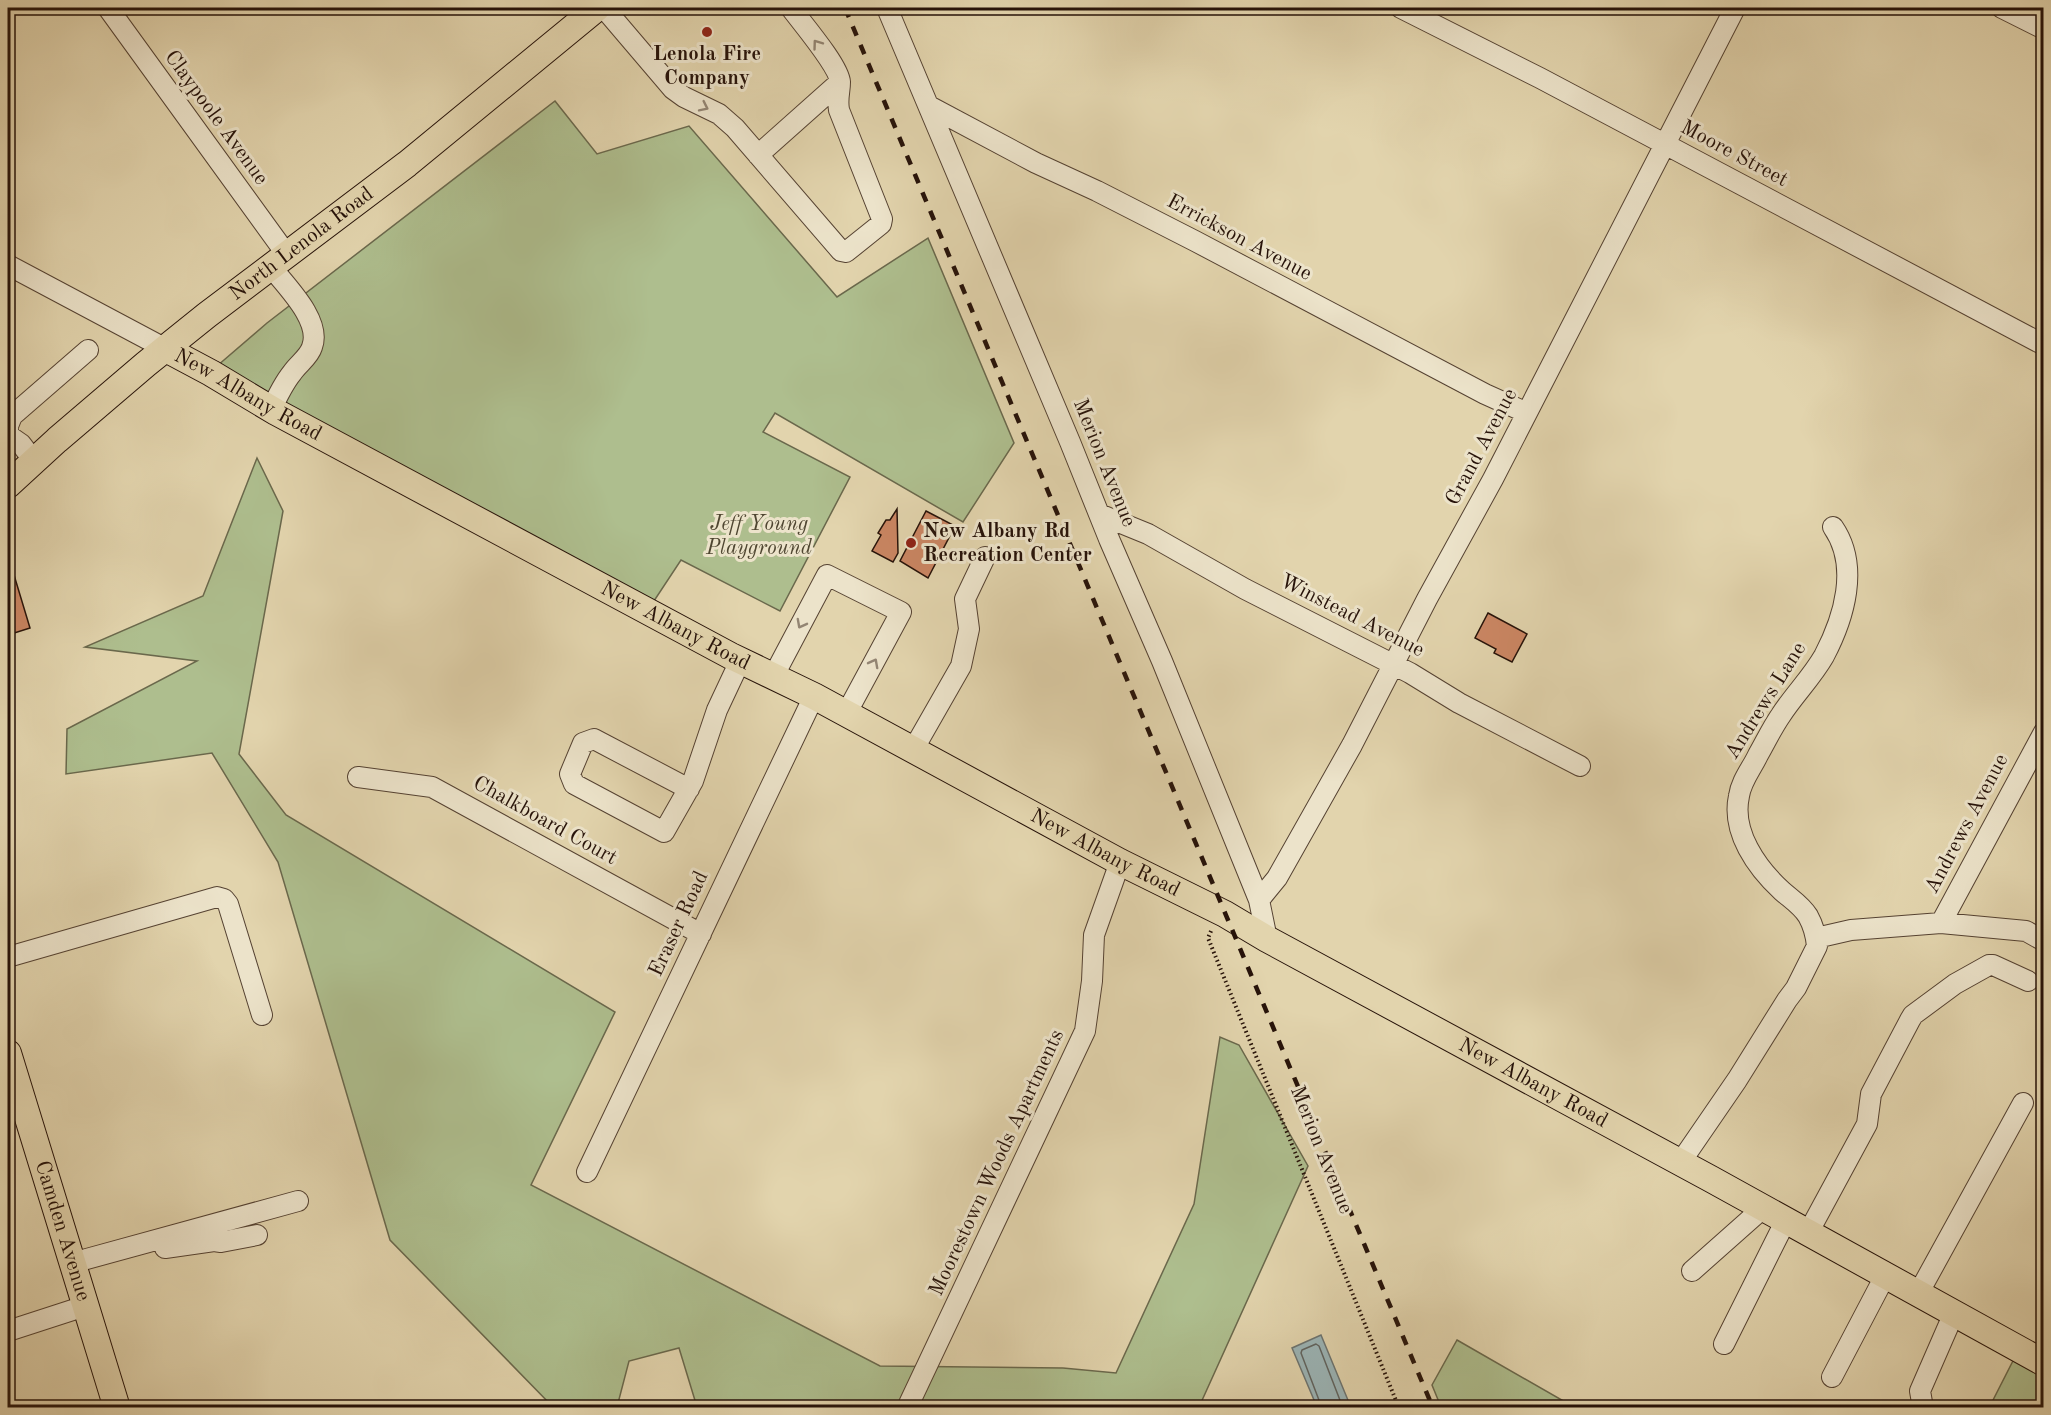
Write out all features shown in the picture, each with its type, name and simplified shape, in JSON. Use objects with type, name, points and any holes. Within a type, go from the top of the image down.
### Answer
[{"type":"main road","name":"North Lenola Road","points":[[8,485],[87,414],[166,349],[407,164],[598,8]]},
{"type":"main road","name":"New Albany Road","points":[[166,349],[211,373],[271,410],[740,660],[814,696],[1120,862],[1218,911],[1786,1220],[2043,1364]]},
{"type":"main road","name":"Camden Avenue","points":[[8,1053],[15,1106],[74,1269],[115,1407]]},
{"type":"street","name":"Claypoole Avenue","points":[[108,8],[279,261],[312,323],[315,337],[312,349],[286,381],[271,410]]},
{"type":"street","points":[[598,8],[673,89],[719,114],[735,128],[841,251],[846,252],[881,224],[882,219],[838,110],[840,82],[835,68],[791,8]]},
{"type":"street","name":"Merion Avenue","points":[[887,8],[1162,661],[1259,900],[1267,939]]},
{"type":"street","name":"Moore Street","points":[[1401,8],[2043,345]]},
{"type":"street","name":"Grand Avenue","points":[[1259,900],[1277,878],[1293,852],[1365,720],[1527,413],[1735,8]]},
{"type":"street","points":[[2002,8],[2043,29]]},
{"type":"street","points":[[758,155],[840,82]]},
{"type":"street","name":"Errickson Avenue","points":[[929,106],[1036,163],[1195,241],[1485,394],[1527,413]]},
{"type":"street","points":[[8,265],[166,349]]},
{"type":"street","points":[[34,461],[21,444],[8,435],[8,426],[12,416],[88,350]]},
{"type":"street","name":"Winstead Avenue","points":[[1099,514],[1148,534],[1245,590],[1442,690],[1459,703],[1580,766]]},
{"type":"street","name":"Andrews Lane","points":[[1816,938],[1808,916],[1797,902],[1784,894],[1758,866],[1742,834],[1738,815],[1739,795],[1747,775],[1782,714],[1823,658],[1842,609],[1848,581],[1845,550],[1833,527]]},
{"type":"street","points":[[913,750],[962,666],[969,629],[965,599],[985,557]]},
{"type":"street","points":[[773,676],[827,575],[901,612],[846,714]]},
{"type":"street","points":[[689,789],[594,739],[583,743],[570,774],[574,783],[664,832],[689,789],[693,781],[717,710],[740,660]]},
{"type":"street","name":"Eraser Road","points":[[587,1172],[814,696]]},
{"type":"street","name":"Andrews Avenue","points":[[1816,938],[1851,930],[1941,923],[2043,732]]},
{"type":"street","name":"Chalkboard Court","points":[[358,777],[432,787],[701,934]]},
{"type":"street","name":"Moorestown Woods Apartments","points":[[907,1407],[1085,1031],[1092,981],[1094,935],[1120,862]]},
{"type":"street","points":[[8,957],[218,897],[224,899],[228,904],[262,1015]]},
{"type":"street","points":[[1941,923],[2026,931],[2043,941]]},
{"type":"street","points":[[1680,1163],[1796,988],[1817,946],[1816,938]]},
{"type":"street","points":[[1808,1233],[1867,1124],[1871,1094],[1913,1015],[1955,984],[1989,965],[2028,981]]},
{"type":"street","points":[[1918,1294],[2023,1103]]},
{"type":"street","points":[[74,1269],[298,1201]]},
{"type":"street","points":[[1692,1272],[1763,1208]]},
{"type":"street","points":[[1724,1344],[1786,1220]]},
{"type":"street","points":[[74,1269],[166,1248],[221,1242],[257,1235]]},
{"type":"street","points":[[1832,1377],[1885,1276]]},
{"type":"street","points":[[8,1331],[85,1306]]},
{"type":"street","points":[[1923,1407],[1920,1391],[1954,1313]]},
{"type":"path","name":"Merion Avenue","points":[[1218,911],[1208,938],[1399,1407]]},
{"type":"green space","name":"Jeff Young Playground","points":[[555,101],[597,154],[689,126],[837,297],[928,238],[1014,443],[963,522],[775,413],[763,432],[850,477],[780,611],[681,560],[650,607],[210,372],[267,323]]},
{"type":"green space","points":[[257,458],[283,511],[239,754],[286,815],[615,1012],[531,1185],[880,1366],[1063,1368],[1116,1373],[1194,1204],[1220,1037],[1239,1045],[1308,1166],[1199,1407],[697,1407],[679,1348],[629,1361],[617,1407],[553,1407],[390,1240],[278,862],[212,753],[66,774],[67,729],[197,661],[85,647],[203,596]]},
{"type":"green space","points":[[1457,1340],[1574,1407],[1441,1407],[1432,1385]]},
{"type":"green space","points":[[2018,1351],[2043,1365],[2043,1407],[1989,1408]]},
{"type":"water","points":[[1321,1335],[1350,1405],[1317,1407],[1292,1348]]},
{"type":"building","points":[[897,509],[898,553],[893,562],[872,551],[881,535],[878,533]]},
{"type":"building","name":"New Albany Rd Recreation Center","points":[[926,511],[955,526],[928,578],[900,561]]},
{"type":"building","points":[[8,565],[11,565],[30,628],[8,635]]},
{"type":"building","points":[[1488,613],[1527,634],[1512,662],[1494,653],[1496,649],[1475,638]]},
{"type":"railway","points":[[845,8],[1433,1408]]},
{"type":"place","name":"Lenola Fire Company","points":[[707,32]]},
{"type":"place","name":"New Albany Rd Recreation Center","points":[[911,543]]}]
